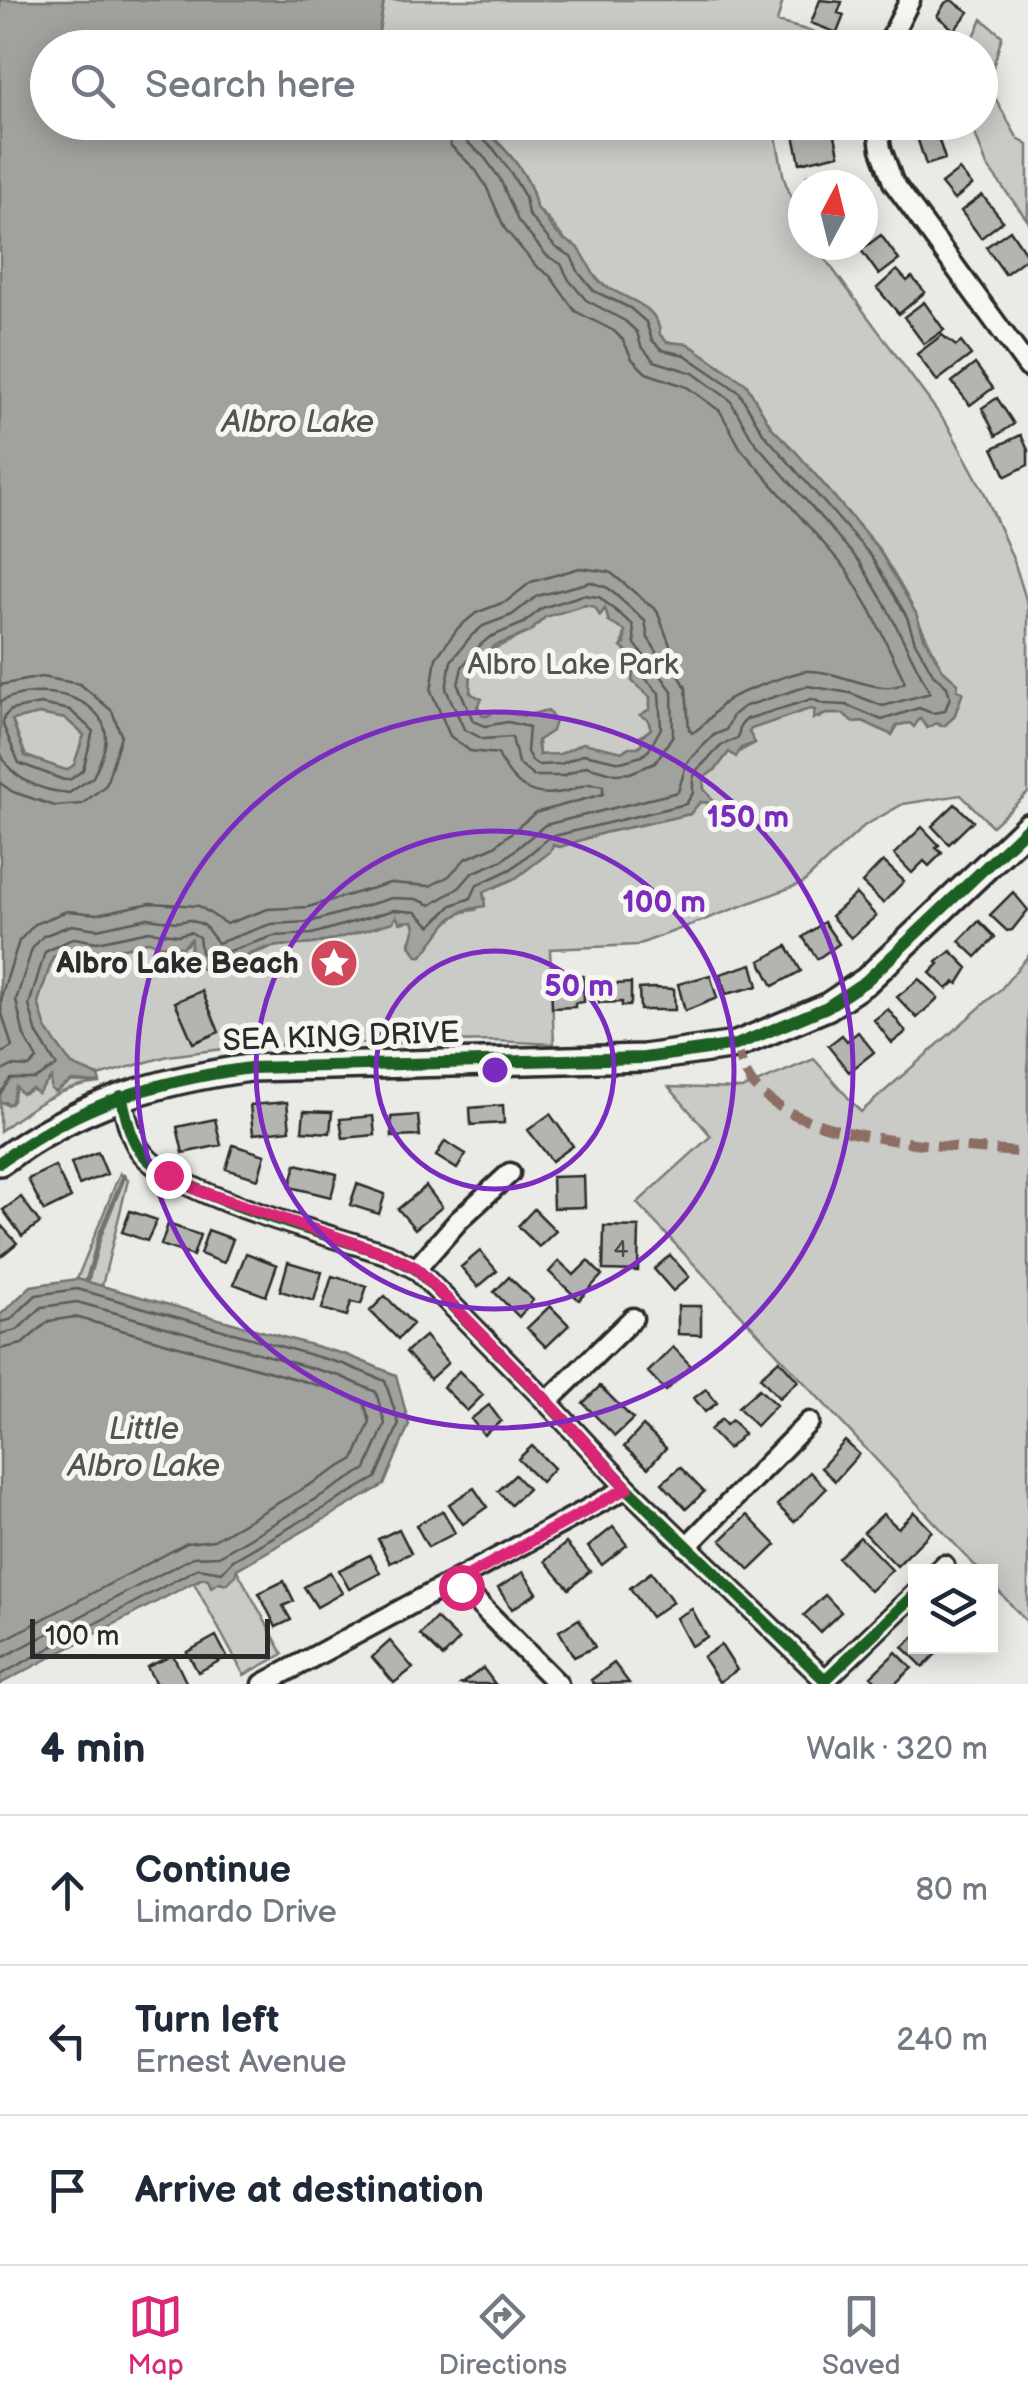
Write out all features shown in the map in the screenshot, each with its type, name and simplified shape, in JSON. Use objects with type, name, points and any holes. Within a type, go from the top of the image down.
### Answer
[{"type":"street","points":[[895,30],[910,0]]},
{"type":"street","points":[[880,140],[893,182],[1028,367]]},
{"type":"street","name":"SEA KING DRIVE","points":[[0,1162],[52,1130],[122,1096],[154,1084],[250,1068],[644,1058],[736,1045],[827,1007],[866,981],[1028,827]]},
{"type":"street","points":[[122,1096],[132,1139],[151,1163],[168,1175],[202,1192],[387,1254],[416,1268],[627,1488],[825,1680],[908,1601]]},
{"type":"street","points":[[416,1268],[510,1172]]},
{"type":"street","points":[[548,1402],[632,1318]]},
{"type":"street","points":[[686,1547],[809,1422]]},
{"type":"street","points":[[263,1684],[290,1678],[627,1488]]},
{"type":"street","points":[[457,1582],[558,1684]]},
{"type":"green space","points":[[384,0],[783,0],[777,22],[807,30],[379,30]]},
{"type":"green space","points":[[982,19],[995,30],[977,30]]},
{"type":"green space","points":[[998,103],[1018,139],[1028,145],[1028,221],[987,166],[977,140],[998,140]]},
{"type":"green space","points":[[496,140],[777,140],[788,189],[788,260],[826,260],[948,426],[984,492],[1014,561],[1028,606],[1028,793],[992,826],[961,795],[903,804],[864,826],[803,883],[637,945],[550,949],[554,1044],[496,1041],[246,1046],[168,1056],[98,1076],[72,1065],[46,1029],[38,1002],[53,957],[150,940],[157,945],[186,945],[192,939],[190,951],[219,965],[276,946],[313,944],[393,922],[396,916],[400,923],[413,920],[416,927],[410,942],[421,956],[451,920],[476,910],[485,899],[483,892],[516,878],[551,851],[553,845],[560,847],[690,814],[700,802],[714,803],[704,789],[703,778],[729,752],[739,752],[755,743],[751,729],[809,709],[814,709],[819,718],[844,714],[853,722],[863,721],[892,735],[898,725],[914,726],[920,718],[927,728],[935,723],[941,726],[954,717],[962,694],[957,691],[958,684],[942,669],[879,549],[771,427],[746,384],[688,344],[667,342],[647,309],[595,277],[536,208],[529,184]]},
{"type":"green space","name":"Albro Lake Park","points":[[585,605],[605,608],[609,622],[625,630],[622,648],[635,659],[632,681],[650,697],[650,709],[640,715],[648,720],[651,729],[640,737],[642,743],[638,747],[622,752],[583,743],[561,754],[539,755],[538,740],[552,731],[543,711],[525,716],[507,712],[483,716],[468,686],[473,668],[487,652],[530,632],[545,617]]},
{"type":"green space","points":[[39,714],[66,719],[84,735],[74,765],[66,771],[26,756],[12,720]]},
{"type":"green space","points":[[1028,956],[1028,1623],[998,1591],[998,1564],[973,1564],[637,1203],[711,1136],[669,1087],[742,1089],[814,1059],[861,1112],[1001,989]]},
{"type":"green space","points":[[51,1078],[57,1091],[72,1081],[100,1083],[72,1088],[47,1099],[0,1131],[0,1101],[7,1105],[13,1101],[16,1088],[37,1093]]},
{"type":"green space","points":[[120,1173],[128,1180],[102,1286],[77,1279]]},
{"type":"green space","points":[[237,1570],[283,1654],[244,1675],[194,1583],[205,1577],[224,1584]]},
{"type":"water","name":"Albro Lake","points":[[0,0],[384,0],[379,30],[30,30],[30,140],[496,140],[529,184],[536,208],[557,234],[580,250],[600,282],[646,308],[667,342],[688,344],[746,384],[771,427],[879,550],[916,613],[942,669],[958,683],[957,690],[963,692],[954,717],[944,726],[936,723],[927,728],[920,718],[914,727],[910,723],[897,725],[892,735],[863,721],[853,722],[844,714],[813,719],[815,710],[809,709],[751,729],[755,743],[741,748],[736,757],[729,752],[703,778],[704,789],[715,803],[700,802],[690,814],[560,847],[553,845],[551,851],[516,878],[483,892],[485,906],[465,910],[450,919],[422,956],[417,956],[410,945],[413,921],[400,922],[396,916],[393,922],[346,936],[265,949],[211,969],[196,965],[191,939],[183,947],[150,941],[113,950],[61,953],[53,957],[38,1002],[46,1029],[72,1065],[98,1076],[100,1083],[72,1081],[55,1092],[51,1089],[51,1078],[38,1093],[32,1089],[22,1094],[16,1087],[11,1104],[0,1101]],"holes":[[[585,605],[595,607],[600,616],[605,608],[609,622],[625,631],[625,644],[621,647],[635,659],[632,681],[650,697],[650,709],[640,715],[648,720],[651,729],[640,738],[639,747],[622,752],[583,743],[560,754],[539,755],[537,741],[552,731],[555,721],[548,711],[525,716],[494,711],[483,716],[477,706],[482,699],[470,693],[471,672],[494,646],[530,632],[545,617]],[[39,714],[66,719],[84,735],[74,765],[66,770],[25,756],[12,720]]]},
{"type":"water","name":"Little Albro Lake","points":[[77,1279],[347,1355],[396,1375],[409,1425],[384,1485],[237,1569],[226,1584],[220,1582],[211,1587],[208,1579],[202,1578],[0,1684],[0,1315],[31,1286]]},
{"type":"building","points":[[820,0],[842,2],[838,13],[844,15],[838,30],[811,23]]},
{"type":"building","points":[[951,0],[969,12],[954,30],[937,16]]},
{"type":"building","points":[[795,140],[836,140],[839,154],[800,163]]},
{"type":"building","points":[[918,140],[939,140],[945,159],[926,165]]},
{"type":"building","points":[[959,170],[972,185],[954,200],[941,184]]},
{"type":"building","points":[[982,195],[1003,221],[981,238],[961,211]]},
{"type":"building","points":[[1010,230],[1028,257],[1005,274],[986,247]]},
{"type":"building","points":[[881,235],[899,260],[879,275],[868,260],[878,260]]},
{"type":"building","points":[[897,270],[907,281],[912,277],[925,292],[899,314],[877,288]]},
{"type":"building","points":[[924,302],[944,330],[924,344],[904,317]]},
{"type":"building","points":[[942,335],[956,346],[961,342],[971,355],[937,381],[917,354]]},
{"type":"building","points":[[975,364],[993,388],[970,405],[952,382]]},
{"type":"building","points":[[997,398],[1014,424],[996,436],[982,408]]},
{"type":"building","points":[[1021,435],[1028,450],[1028,465],[1006,476],[993,448]]},
{"type":"building","points":[[955,804],[973,821],[949,844],[932,826]]},
{"type":"building","points":[[922,827],[942,853],[929,866],[924,861],[912,873],[894,854]]},
{"type":"building","points":[[883,861],[904,881],[883,903],[862,883]]},
{"type":"building","points":[[1013,892],[1028,910],[1007,931],[990,915]]},
{"type":"building","points":[[856,894],[876,916],[851,938],[831,916]]},
{"type":"building","points":[[979,921],[995,937],[976,957],[959,941]]},
{"type":"building","points":[[824,922],[839,944],[817,959],[803,937]]},
{"type":"building","points":[[787,946],[801,971],[773,986],[760,961]]},
{"type":"building","points":[[951,951],[968,968],[958,984],[955,982],[947,989],[930,973]]},
{"type":"building","points":[[752,964],[758,986],[726,994],[720,974]]},
{"type":"building","points":[[710,975],[717,998],[685,1011],[678,984]]},
{"type":"building","points":[[583,976],[584,1002],[575,1003],[575,1007],[552,1008],[551,977]]},
{"type":"building","points":[[919,979],[938,998],[917,1018],[897,997]]},
{"type":"building","points":[[631,983],[629,1006],[622,1006],[622,1002],[599,1003],[599,985]]},
{"type":"building","points":[[639,989],[674,989],[675,1010],[640,1010]]},
{"type":"building","points":[[202,991],[219,1032],[193,1043],[175,1002]]},
{"type":"building","points":[[888,1009],[906,1032],[892,1043],[874,1020]]},
{"type":"building","points":[[858,1032],[874,1052],[849,1072],[828,1046],[842,1035],[847,1041]]},
{"type":"building","points":[[287,1102],[290,1130],[253,1134],[250,1105]]},
{"type":"building","points":[[503,1105],[504,1123],[471,1125],[470,1108]]},
{"type":"building","points":[[304,1111],[332,1112],[330,1133],[302,1131]]},
{"type":"building","points":[[550,1114],[573,1146],[552,1161],[528,1130]]},
{"type":"building","points":[[418,1115],[420,1136],[392,1137],[391,1117]]},
{"type":"building","points":[[373,1116],[375,1135],[343,1138],[340,1119]]},
{"type":"building","points":[[215,1119],[221,1145],[183,1153],[177,1127]]},
{"type":"building","points":[[445,1141],[466,1154],[457,1169],[436,1156]]},
{"type":"building","points":[[233,1145],[265,1155],[258,1179],[226,1169]]},
{"type":"building","points":[[98,1152],[107,1174],[79,1185],[71,1163]]},
{"type":"building","points":[[296,1164],[337,1174],[331,1197],[290,1187]]},
{"type":"building","points":[[55,1166],[71,1198],[44,1211],[28,1179]]},
{"type":"building","points":[[584,1176],[585,1207],[553,1208],[552,1177]]},
{"type":"building","points":[[357,1184],[385,1194],[379,1214],[350,1205]]},
{"type":"building","points":[[426,1186],[442,1207],[415,1229],[398,1209]]},
{"type":"building","points":[[21,1197],[40,1223],[22,1236],[3,1210]]},
{"type":"building","points":[[534,1209],[556,1231],[539,1247],[518,1226]]},
{"type":"building","points":[[130,1211],[157,1220],[147,1241],[122,1232]]},
{"type":"building","points":[[0,1224],[17,1243],[0,1257]]},
{"type":"building","points":[[168,1224],[200,1235],[193,1256],[161,1245]]},
{"type":"building","points":[[604,1226],[639,1227],[638,1271],[603,1270]]},
{"type":"building","points":[[208,1230],[233,1239],[224,1263],[200,1254]]},
{"type":"building","points":[[480,1251],[497,1271],[478,1287],[461,1267]]},
{"type":"building","points":[[246,1253],[277,1265],[266,1296],[234,1284]]},
{"type":"building","points":[[670,1255],[689,1277],[673,1291],[654,1269]]},
{"type":"building","points":[[559,1261],[574,1275],[588,1261],[602,1275],[579,1300],[549,1272]]},
{"type":"building","points":[[288,1262],[322,1272],[314,1301],[280,1291]]},
{"type":"building","points":[[332,1276],[367,1286],[361,1304],[351,1302],[347,1316],[322,1309]]},
{"type":"building","points":[[509,1277],[533,1300],[519,1317],[494,1292]]},
{"type":"building","points":[[385,1296],[413,1324],[398,1339],[370,1311]]},
{"type":"building","points":[[550,1306],[569,1325],[546,1347],[527,1328]]},
{"type":"building","points":[[678,1306],[701,1306],[701,1335],[678,1334]]},
{"type":"building","points":[[425,1336],[448,1363],[430,1379],[406,1352]]},
{"type":"building","points":[[673,1347],[691,1366],[666,1391],[648,1372]]},
{"type":"building","points":[[779,1360],[798,1381],[779,1398],[760,1377]]},
{"type":"building","points":[[459,1371],[483,1395],[467,1411],[443,1387]]},
{"type":"building","points":[[600,1386],[633,1419],[615,1436],[583,1403]]},
{"type":"building","points":[[706,1389],[717,1403],[705,1412],[694,1398]]},
{"type":"building","points":[[759,1389],[776,1405],[756,1426],[738,1407]]},
{"type":"building","points":[[489,1405],[501,1421],[484,1435],[471,1419]]},
{"type":"building","points":[[721,1419],[726,1425],[732,1420],[744,1434],[728,1449],[710,1430]]},
{"type":"building","points":[[643,1426],[666,1448],[648,1468],[624,1447]]},
{"type":"building","points":[[845,1441],[859,1454],[835,1481],[821,1468]]},
{"type":"building","points":[[532,1446],[554,1468],[541,1482],[518,1459]]},
{"type":"building","points":[[680,1467],[704,1492],[686,1509],[662,1483]]},
{"type":"building","points":[[810,1472],[826,1489],[794,1522],[777,1505]]},
{"type":"building","points":[[515,1475],[528,1489],[511,1505],[498,1491]]},
{"type":"building","points":[[474,1488],[487,1507],[463,1524],[449,1504]]},
{"type":"building","points":[[443,1511],[455,1533],[428,1547],[416,1525]]},
{"type":"building","points":[[914,1512],[932,1531],[897,1566],[864,1532],[883,1514],[898,1528]]},
{"type":"building","points":[[747,1515],[776,1545],[750,1570],[721,1540]]},
{"type":"building","points":[[613,1527],[627,1545],[602,1565],[588,1547]]},
{"type":"building","points":[[399,1529],[411,1553],[390,1563],[378,1539]]},
{"type":"building","points":[[860,1537],[892,1570],[870,1591],[838,1558]]},
{"type":"building","points":[[566,1543],[590,1571],[569,1589],[545,1561]]},
{"type":"building","points":[[370,1555],[380,1573],[349,1589],[339,1570]]},
{"type":"building","points":[[330,1572],[342,1593],[317,1607],[304,1587]]},
{"type":"building","points":[[523,1572],[537,1593],[512,1609],[498,1588]]},
{"type":"building","points":[[651,1572],[673,1602],[651,1617],[630,1588]]},
{"type":"building","points":[[284,1581],[294,1601],[283,1606],[291,1620],[276,1627],[259,1593]]},
{"type":"building","points":[[825,1595],[841,1612],[820,1632],[804,1615]]},
{"type":"building","points":[[692,1609],[707,1637],[691,1646],[676,1618]]},
{"type":"building","points":[[436,1618],[459,1640],[443,1657],[420,1635]]},
{"type":"building","points":[[579,1619],[595,1647],[574,1657],[559,1631]]},
{"type":"building","points":[[216,1636],[227,1657],[198,1672],[187,1652]]},
{"type":"building","points":[[390,1641],[413,1668],[394,1683],[372,1657]]},
{"type":"building","points":[[721,1645],[737,1670],[719,1682],[703,1657]]},
{"type":"building","points":[[896,1652],[912,1668],[895,1684],[879,1684],[871,1676]]},
{"type":"building","points":[[910,1654],[936,1654],[923,1667]]},
{"type":"building","points":[[173,1655],[187,1684],[156,1684],[147,1667]]},
{"type":"building","points":[[614,1663],[629,1683],[594,1684],[591,1680]]},
{"type":"building","points":[[483,1668],[495,1684],[461,1684]]},
{"type":"waterway","points":[[87,1281],[100,1235],[124,1176]]},
{"type":"marked path","points":[[736,1045],[748,1076],[760,1092],[784,1109],[814,1122],[887,1139],[1028,1153]]},
{"type":"cycle path","points":[[0,1162],[89,1110],[150,1088],[215,1073],[250,1068],[644,1058],[736,1045],[827,1007],[866,981],[1028,827]]},
{"type":"cycle path","points":[[121,1096],[134,1141],[161,1170],[220,1199],[387,1254],[416,1269],[627,1488],[825,1680],[908,1601]]},
{"type":"place","name":"Albro Lake Beach","points":[[334,963]]},
{"type":"route","points":[[168,1175],[202,1192],[387,1254],[416,1268],[627,1488],[457,1582],[461,1587]]}]
